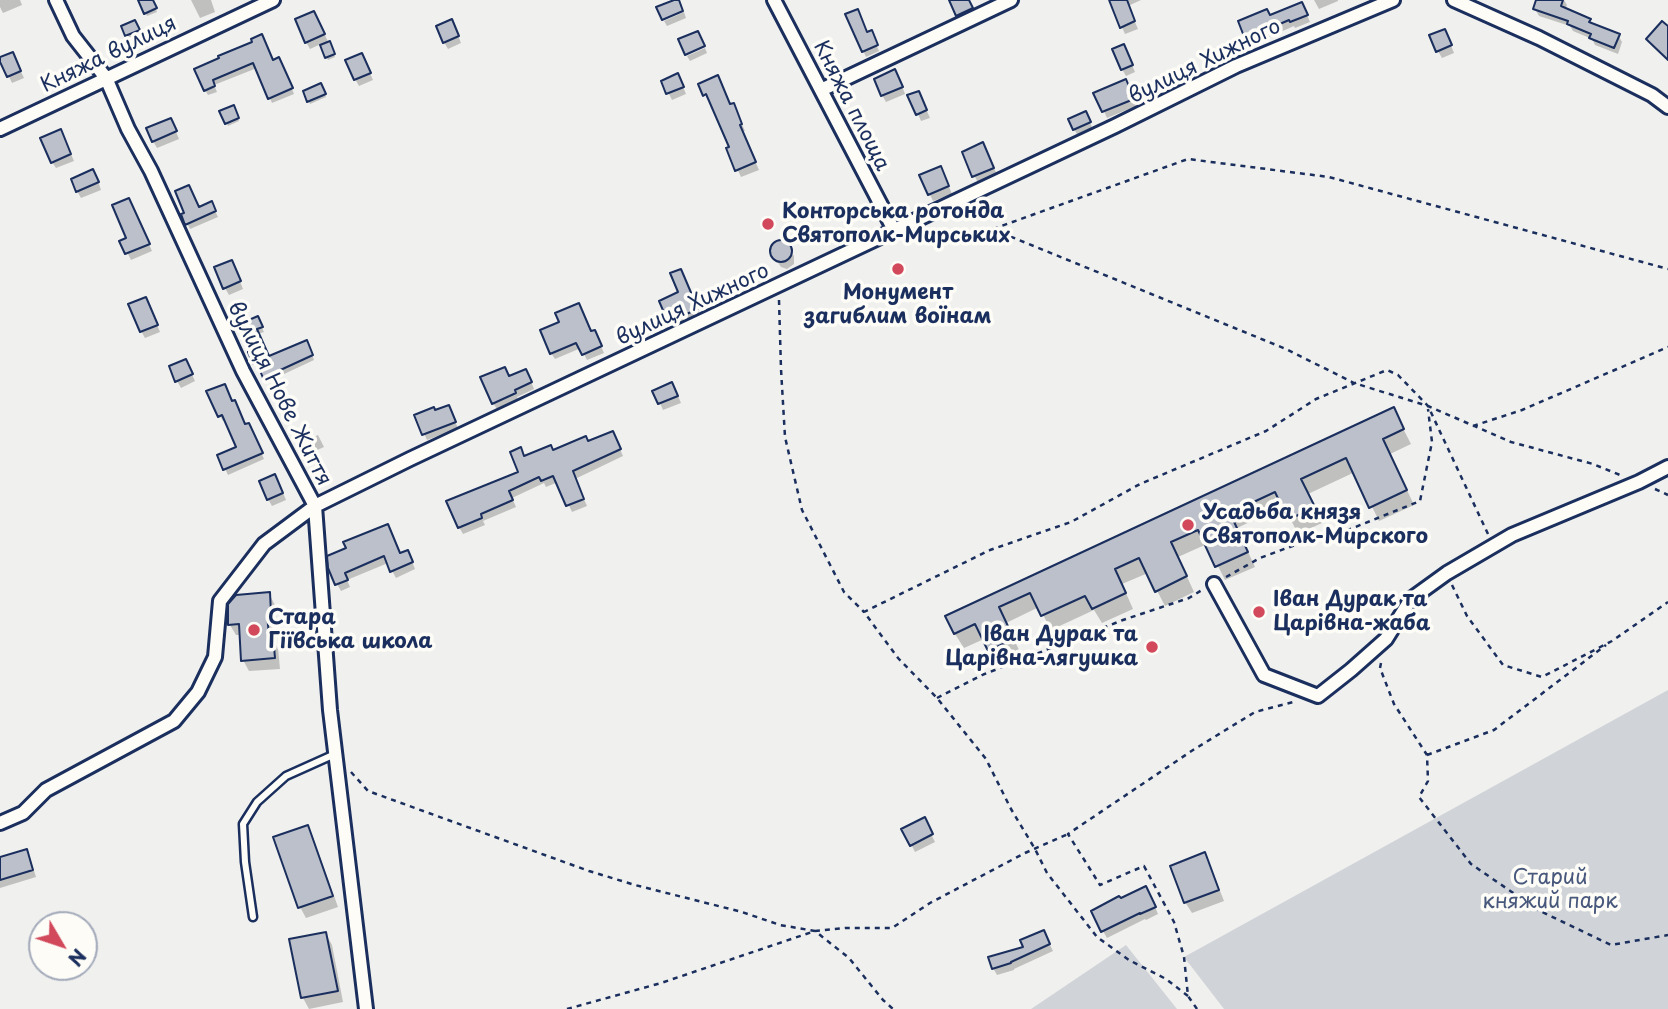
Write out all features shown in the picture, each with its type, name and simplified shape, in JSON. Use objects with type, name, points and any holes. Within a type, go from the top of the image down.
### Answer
[{"type":"street","name":"вулиця Нове Життя","points":[[56,0],[73,36],[106,78],[243,371],[315,506],[330,710],[366,1009]]},
{"type":"street","name":"Княжа вулиця","points":[[0,129],[273,0]]},
{"type":"street","name":"Княжа площа","points":[[774,0],[894,230]]},
{"type":"street","points":[[821,90],[1011,0]]},
{"type":"street","name":"вулиця Хижного","points":[[0,823],[23,813],[46,790],[174,721],[198,692],[215,657],[220,601],[264,544],[315,506],[410,458],[1115,127],[1236,66],[1393,0]]},
{"type":"street","points":[[1454,0],[1539,38],[1653,95],[1668,107]]},
{"type":"street","points":[[1214,584],[1264,675],[1318,696],[1386,639],[1411,599],[1447,573],[1512,535],[1639,482],[1668,467]]},
{"type":"lane","points":[[253,917],[243,824],[257,802],[286,776],[335,754]]},
{"type":"path","points":[[1639,482],[1592,464],[1511,442],[1428,406],[1354,383],[1286,349],[992,229],[1188,159],[1329,177],[1668,269]]},
{"type":"path","points":[[779,286],[785,437],[802,510],[844,592],[864,612],[898,658],[937,698],[986,759],[1047,873],[1097,937],[1129,960],[1166,979],[1188,996],[1197,1009]]},
{"type":"path","points":[[1473,426],[1522,410],[1668,347]]},
{"type":"path","points":[[864,612],[990,550],[1071,522],[1140,484],[1266,431],[1316,399],[1387,370],[1398,375],[1428,406],[1493,545]]},
{"type":"path","points":[[1447,573],[1467,616],[1503,665],[1542,677],[1612,641]]},
{"type":"path","points":[[1427,755],[1494,730],[1668,601]]},
{"type":"path","points":[[1386,639],[1380,668],[1394,704],[1427,755],[1428,781],[1419,797],[1471,864],[1538,910],[1611,945],[1668,935]]},
{"type":"path","points":[[568,1009],[661,984],[815,931],[892,928],[930,903],[1068,834],[1255,712],[1293,702]]},
{"type":"path","points":[[352,773],[368,791],[589,871],[742,912],[780,925],[815,931],[849,958],[893,1009]]},
{"type":"path","points":[[1068,834],[1100,885],[1144,866],[1174,922],[1184,957],[1188,996]]},
{"type":"green space","name":"Старий княжий парк","points":[[1668,690],[1668,1009],[1224,1009],[1184,957]]},
{"type":"green space","points":[[1126,945],[1177,1009],[1031,1009]]},
{"type":"building","points":[[138,0],[153,0],[157,8],[144,14]]},
{"type":"building","points":[[679,0],[683,11],[662,20],[656,7]]},
{"type":"building","points":[[949,0],[969,0],[973,8],[956,16]]},
{"type":"building","points":[[1109,0],[1127,0],[1135,21],[1120,28]]},
{"type":"building","points":[[1536,0],[1563,0],[1561,6],[1591,19],[1589,22],[1620,34],[1614,48],[1589,38],[1591,34],[1567,24],[1568,21],[1533,9]]},
{"type":"building","points":[[1302,2],[1308,15],[1245,39],[1238,21],[1267,9],[1270,15]]},
{"type":"building","points":[[858,9],[867,32],[872,30],[878,45],[862,52],[845,14]]},
{"type":"building","points":[[314,11],[325,34],[305,43],[295,19]]},
{"type":"building","points":[[452,19],[459,36],[443,43],[436,26]]},
{"type":"building","points":[[135,20],[140,30],[125,36],[121,26]]},
{"type":"building","points":[[1662,21],[1668,26],[1668,60],[1646,39]]},
{"type":"building","points":[[1445,29],[1452,45],[1436,52],[1429,35]]},
{"type":"building","points":[[698,31],[705,46],[685,55],[678,39]]},
{"type":"building","points":[[262,34],[273,60],[279,57],[293,88],[268,99],[253,63],[213,80],[215,86],[204,91],[194,69],[252,42],[251,39]]},
{"type":"building","points":[[330,41],[335,54],[325,58],[320,45]]},
{"type":"building","points":[[1124,44],[1133,65],[1121,70],[1112,49]]},
{"type":"building","points":[[13,52],[21,71],[7,77],[0,57]]},
{"type":"building","points":[[362,53],[371,73],[354,80],[345,60]]},
{"type":"building","points":[[895,69],[903,87],[881,96],[874,79]]},
{"type":"building","points":[[678,73],[684,87],[666,94],[661,81]]},
{"type":"building","points":[[718,75],[730,104],[734,103],[756,162],[735,171],[726,148],[729,147],[706,94],[703,96],[698,84]]},
{"type":"building","points":[[1126,79],[1134,99],[1102,112],[1093,93]]},
{"type":"building","points":[[321,83],[326,94],[307,102],[303,91]]},
{"type":"building","points":[[919,91],[927,110],[916,115],[907,95]]},
{"type":"building","points":[[234,105],[239,118],[225,124],[219,111]]},
{"type":"building","points":[[1086,111],[1091,122],[1073,130],[1068,119]]},
{"type":"building","points":[[171,118],[177,131],[152,142],[146,128]]},
{"type":"building","points":[[61,129],[71,154],[51,163],[40,138]]},
{"type":"building","points":[[983,142],[994,168],[972,177],[962,152]]},
{"type":"building","points":[[941,166],[949,186],[928,195],[919,175]]},
{"type":"building","points":[[93,169],[99,182],[76,192],[71,179]]},
{"type":"building","points":[[189,185],[199,207],[212,201],[216,211],[185,225],[181,214],[184,213],[175,191]]},
{"type":"building","points":[[129,198],[150,244],[125,254],[119,241],[126,238],[112,205]]},
{"type":"building","points":[[781,240],[789,243],[792,251],[789,259],[781,262],[773,259],[770,251],[773,243]]},
{"type":"building","points":[[232,260],[241,281],[223,289],[214,267]]},
{"type":"building","points":[[681,269],[698,309],[668,322],[659,301],[678,292],[670,273]]},
{"type":"building","points":[[146,297],[158,325],[140,332],[128,304]]},
{"type":"building","points":[[579,303],[591,331],[595,330],[602,346],[582,355],[576,343],[550,354],[540,330],[559,322],[555,313]]},
{"type":"building","points":[[258,316],[263,327],[257,329],[269,356],[307,340],[313,355],[263,378],[257,363],[253,364],[248,352],[253,350],[242,323]]},
{"type":"building","points":[[186,359],[193,374],[175,382],[169,366]]},
{"type":"building","points":[[505,367],[509,376],[526,369],[532,382],[492,404],[480,377]]},
{"type":"building","points":[[672,382],[678,396],[658,404],[652,391]]},
{"type":"building","points":[[225,384],[245,424],[249,423],[263,453],[223,470],[217,455],[236,447],[222,415],[218,417],[206,391]]},
{"type":"building","points":[[449,405],[456,422],[422,435],[414,415],[434,407],[435,410]]},
{"type":"building","name":"Усадьба князя Святополк-Мирского","points":[[1394,407],[1404,429],[1383,439],[1407,490],[1369,508],[1346,458],[1301,479],[1315,507],[1288,520],[1275,492],[1230,513],[1248,552],[1215,567],[1198,530],[1171,542],[1187,576],[1155,592],[1139,558],[1115,569],[1126,593],[1092,609],[1085,596],[1041,616],[1030,593],[999,607],[1014,639],[988,651],[975,624],[954,634],[945,616]]},
{"type":"building","points":[[613,431],[621,449],[573,471],[584,499],[566,506],[553,476],[541,481],[539,477],[509,491],[513,500],[458,528],[446,501],[518,472],[510,452],[521,447],[524,456],[551,445],[553,450],[586,436],[588,441]]},
{"type":"building","points":[[275,474],[283,493],[267,500],[259,481]]},
{"type":"building","points":[[388,524],[400,553],[408,550],[413,562],[390,572],[384,556],[345,573],[348,580],[335,585],[328,568],[327,556],[346,548],[343,542]]},
{"type":"building","name":"Стара Гіївська школа","points":[[270,592],[271,614],[267,614],[269,636],[273,635],[275,658],[241,661],[239,624],[228,625],[228,604],[236,595]]},
{"type":"building","points":[[925,817],[933,834],[910,846],[901,829]]},
{"type":"building","points":[[308,825],[333,896],[298,908],[273,837]]},
{"type":"building","points":[[27,849],[33,870],[0,880],[0,857]]},
{"type":"building","points":[[1205,852],[1219,890],[1184,903],[1170,866]]},
{"type":"building","points":[[1146,886],[1156,907],[1101,932],[1091,911]]},
{"type":"building","points":[[1044,930],[1050,944],[992,969],[988,957],[1023,947],[1020,940]]},
{"type":"building","points":[[326,932],[338,991],[301,998],[289,939]]},
{"type":"place","name":"Конторська ротонда Святополк-Мирських","points":[[768,224]]},
{"type":"place","name":"Монумент загиблим воїнам","points":[[898,269]]},
{"type":"place","name":"Усадьба князя Святополк-Мирского","points":[[1188,525]]},
{"type":"place","name":"Іван Дурак та Царівна-жаба","points":[[1259,612]]},
{"type":"place","name":"Стара Гіївська школа","points":[[254,630]]},
{"type":"place","name":"Іван Дурак та Царівна-лягушка","points":[[1152,647]]}]
